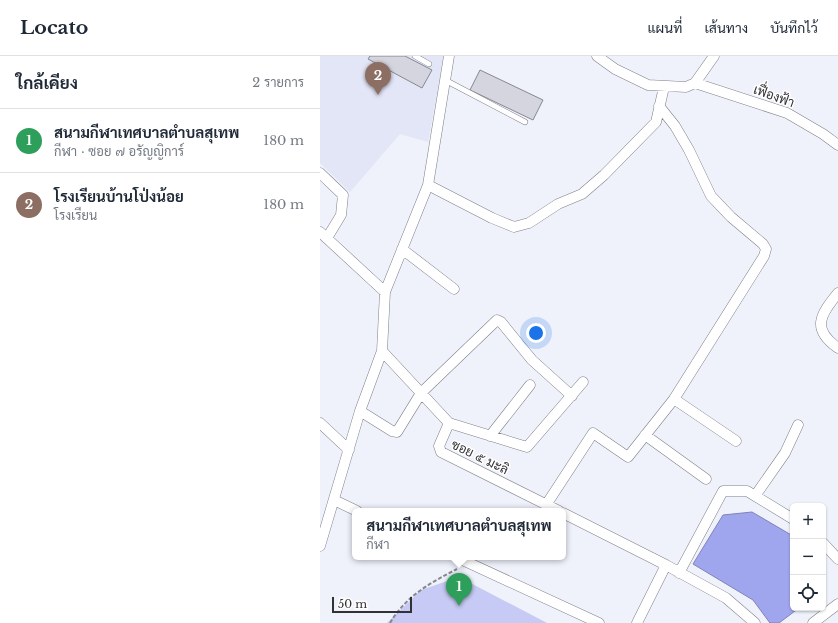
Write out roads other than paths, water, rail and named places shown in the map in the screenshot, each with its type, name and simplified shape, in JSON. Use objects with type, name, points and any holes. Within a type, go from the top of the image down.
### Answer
[{"type":"street","points":[[321,540],[360,411],[382,351],[385,292],[428,184],[449,56]]},
{"type":"street","points":[[597,56],[615,69],[648,85],[686,88],[695,83],[714,56]]},
{"type":"street","name":"เฟื่องฟ้า","points":[[695,83],[787,113],[824,134],[838,145]]},
{"type":"street","points":[[428,184],[492,218],[514,227],[529,223],[558,204],[582,194],[604,175],[656,122],[664,87]]},
{"type":"street","points":[[546,505],[593,433],[628,457],[674,399],[764,256],[766,249],[763,244],[730,217],[711,196],[689,150],[675,126],[659,106]]},
{"type":"street","points":[[320,173],[343,195],[341,215],[323,235],[385,292]]},
{"type":"street","points":[[402,249],[454,289]]},
{"type":"street","points":[[838,293],[824,311],[821,331],[824,337],[838,348]]},
{"type":"street","points":[[360,411],[395,433],[421,393],[497,320],[501,322],[536,364],[572,396]]},
{"type":"street","name":"ซอย ๕ มะลิ","points":[[382,351],[449,423],[439,446],[441,452],[552,508]]},
{"type":"street","points":[[449,423],[527,447],[583,382]]},
{"type":"street","points":[[490,436],[530,385]]},
{"type":"street","points":[[674,399],[736,441]]},
{"type":"street","points":[[320,423],[349,450]]},
{"type":"street","points":[[755,496],[785,453],[798,425]]},
{"type":"street","points":[[645,435],[706,479]]},
{"type":"street","points":[[679,573],[723,491],[747,491],[790,517]]},
{"type":"street","points":[[334,500],[352,509]]},
{"type":"street","points":[[566,515],[666,565],[726,598],[755,623]]},
{"type":"street","points":[[826,546],[838,559]]},
{"type":"street","points":[[463,560],[599,623]]},
{"type":"street","points":[[637,623],[666,565]]},
{"type":"street","points":[[813,623],[838,604]]},
{"type":"lane","points":[[415,56],[428,64]]},
{"type":"lane","points":[[444,80],[525,122]]},
{"type":"water","points":[[752,512],[790,534],[790,611],[795,611],[779,623],[770,623],[753,600],[693,564],[723,515]]},
{"type":"place","name":"โรงเรียนบ้านโป่งน้อย","points":[[378,95]]},
{"type":"place","name":"สนามกีฬาเทศบาลตำบลสุเทพ","points":[[459,606]]}]
